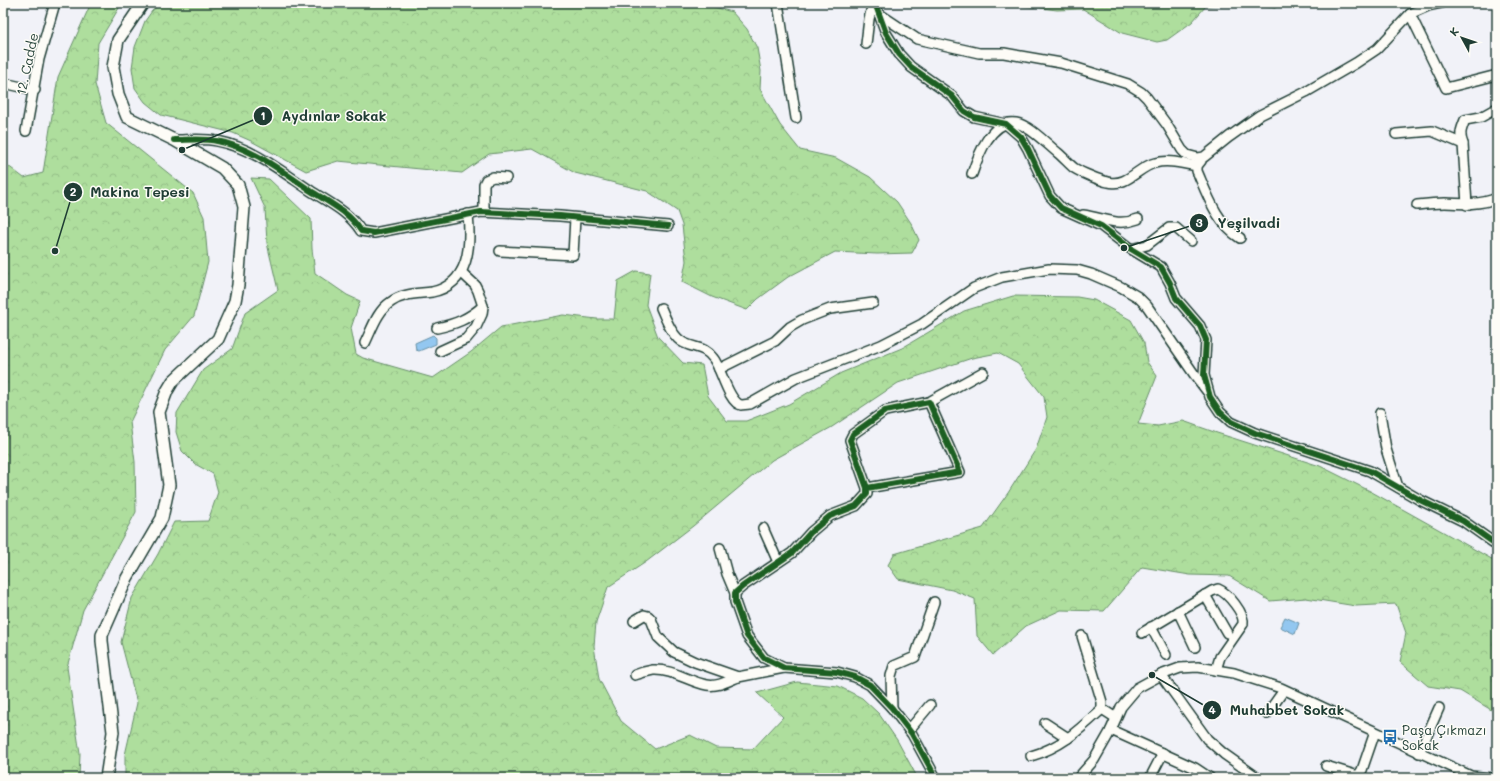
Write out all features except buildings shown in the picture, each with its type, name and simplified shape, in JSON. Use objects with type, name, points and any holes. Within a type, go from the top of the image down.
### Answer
[{"type":"main road","points":[[106,778],[113,732],[102,635],[127,578],[162,518],[169,485],[158,412],[173,381],[218,339],[235,300],[238,286],[244,207],[238,185],[222,168],[174,140],[127,117],[118,94],[113,67],[118,40],[143,3]]},
{"type":"street","name":"12. Cadde","points":[[26,131],[35,90],[39,59],[55,3]]},
{"type":"street","points":[[778,3],[796,118]]},
{"type":"street","points":[[874,3],[886,33],[899,54],[911,67],[952,96],[964,111],[974,118],[1006,124],[1017,123],[1028,129],[1074,168],[1108,182],[1120,182],[1152,163],[1160,161],[1197,166]]},
{"type":"street","points":[[866,44],[869,19],[874,3]]},
{"type":"street","points":[[1240,238],[1229,230],[1209,199],[1197,171],[1197,166],[1204,157],[1260,115],[1306,92],[1377,49],[1410,14],[1428,6],[1442,3]]},
{"type":"street","points":[[878,13],[917,39],[979,54],[1004,53],[1060,63],[1128,84],[1141,92],[1147,98],[1167,125],[1182,150],[1187,155],[1198,158],[1204,157]]},
{"type":"street","points":[[1410,14],[1446,88],[1497,75]]},
{"type":"street","points":[[8,84],[35,90]]},
{"type":"street","points":[[1467,205],[1463,144],[1460,137],[1465,120],[1480,116],[1497,108]]},
{"type":"street","points":[[972,174],[977,158],[986,142],[996,129],[1006,124]]},
{"type":"street","points":[[1006,124],[1021,137],[1050,196],[1061,208],[1101,226],[1131,249],[1162,268],[1176,298],[1200,326],[1206,340],[1204,375],[1210,394]]},
{"type":"street","points":[[1396,134],[1432,131],[1463,144]]},
{"type":"street","points":[[174,140],[216,140],[245,150],[270,162],[342,210],[355,222],[361,231],[374,233],[484,212],[668,226]]},
{"type":"street","points":[[484,212],[484,184],[486,180],[494,177],[506,178]]},
{"type":"street","points":[[1417,205],[1444,203],[1467,205],[1489,202],[1497,198]]},
{"type":"street","points":[[365,343],[380,311],[389,302],[400,296],[432,292],[446,288],[456,280],[466,261],[470,235],[468,214]]},
{"type":"street","points":[[1074,214],[1096,217],[1113,223],[1124,223],[1138,219]]},
{"type":"street","points":[[500,251],[573,255],[575,218]]},
{"type":"street","points":[[1131,249],[1147,245],[1169,228],[1176,228],[1191,241]]},
{"type":"street","points":[[661,308],[666,321],[677,338],[684,344],[706,350],[715,359],[730,394],[736,402],[741,405],[750,404],[796,378],[881,345],[895,338],[922,324],[974,288],[1002,277],[1049,269],[1077,270],[1103,279],[1138,297],[1148,306],[1194,374],[1210,394],[1220,412],[1231,422],[1255,433],[1370,471],[1463,521],[1497,545]]},
{"type":"street","points":[[440,351],[466,339],[476,327],[482,314],[483,306],[475,285],[461,272]]},
{"type":"street","points":[[719,368],[775,341],[790,327],[802,320],[830,309],[873,303]]},
{"type":"street","points":[[437,328],[457,323],[474,314],[483,306]]},
{"type":"street","points":[[735,593],[792,553],[811,532],[830,516],[856,506],[867,494],[867,488],[850,440],[853,434],[885,411],[928,402],[983,372]]},
{"type":"street","points":[[867,488],[960,472],[928,402]]},
{"type":"street","points":[[1380,413],[1386,449],[1398,487]]},
{"type":"street","points":[[763,528],[778,562]]},
{"type":"street","points":[[720,548],[727,574],[735,593],[735,602],[747,636],[764,658],[784,668]]},
{"type":"street","points":[[1142,633],[1218,589],[1224,591],[1244,619],[1243,624],[1220,656],[1216,670]]},
{"type":"street","points":[[1205,596],[1227,633]]},
{"type":"street","points":[[892,708],[891,676],[894,666],[915,656],[934,602]]},
{"type":"street","points":[[1178,611],[1195,647]]},
{"type":"street","points":[[634,621],[644,615],[648,616],[653,622],[658,638],[674,652],[695,662],[738,677]]},
{"type":"street","points":[[1151,627],[1166,655]]},
{"type":"street","points":[[1031,756],[1048,751],[1068,738],[1102,709],[1102,702],[1082,636]]},
{"type":"street","points":[[1078,778],[1094,760],[1111,730],[1121,707],[1138,688],[1161,675],[1180,668],[1198,667],[1234,673],[1284,690],[1471,776],[1492,778]]},
{"type":"street","points":[[635,675],[653,670],[662,671],[674,673],[708,686],[718,685],[738,677],[784,668],[837,672],[855,677],[870,685],[892,708],[909,730],[936,778]]},
{"type":"street","points":[[1161,675],[1207,739],[1224,754],[1258,778]]},
{"type":"street","points":[[1267,714],[1284,690]]},
{"type":"street","points":[[909,730],[930,705]]},
{"type":"street","points":[[1419,752],[1439,708]]},
{"type":"street","points":[[1102,709],[1116,718]]},
{"type":"street","points":[[1045,723],[1068,738]]},
{"type":"street","points":[[1111,730],[1195,768],[1210,778]]},
{"type":"street","points":[[1326,766],[1358,776],[1362,770],[1375,732]]},
{"type":"street","points":[[1150,778],[1163,753]]},
{"type":"green space","points":[[91,3],[122,3],[98,43],[95,84],[106,123],[193,193],[204,217],[208,262],[194,316],[165,350],[130,422],[135,462],[136,512],[83,610],[67,667],[80,754],[79,778],[3,778],[3,162],[24,178],[43,173],[58,77]]},
{"type":"green space","points":[[161,3],[700,3],[732,12],[747,29],[757,48],[761,71],[760,89],[780,125],[800,150],[836,158],[870,177],[897,202],[911,223],[919,240],[912,253],[877,254],[835,252],[788,277],[758,299],[747,310],[712,297],[682,282],[686,261],[682,225],[677,211],[647,191],[575,173],[532,149],[489,154],[462,173],[338,161],[306,171],[251,141],[233,133],[161,115],[145,102],[135,88],[132,68],[135,47],[145,21],[152,11]]},
{"type":"green space","points":[[1001,3],[1281,3],[1275,8],[1240,5],[1206,6],[1192,22],[1167,40],[1157,42],[1122,33],[1083,9],[1057,10]]},
{"type":"green space","points":[[251,178],[269,179],[311,219],[312,249],[315,273],[347,295],[360,301],[351,328],[356,354],[363,358],[433,378],[471,352],[501,327],[563,315],[597,319],[614,319],[618,281],[636,271],[650,273],[646,305],[658,337],[683,363],[702,365],[708,396],[727,421],[746,421],[789,404],[841,373],[902,348],[964,311],[1013,296],[1077,297],[1094,300],[1131,320],[1144,343],[1147,362],[1157,376],[1138,424],[1158,426],[1183,421],[1320,466],[1370,491],[1497,562],[1497,710],[1493,711],[1460,691],[1428,686],[1400,662],[1406,633],[1396,604],[1356,606],[1306,598],[1270,601],[1229,576],[1190,575],[1142,567],[1104,611],[1061,610],[1026,626],[993,655],[977,636],[975,599],[952,590],[898,579],[888,565],[894,554],[983,528],[1008,493],[1036,449],[1047,417],[1044,397],[1018,364],[998,353],[972,358],[898,383],[832,427],[772,460],[693,526],[646,562],[608,587],[596,622],[594,646],[599,679],[621,721],[655,749],[690,735],[716,748],[753,749],[783,717],[757,693],[797,682],[838,686],[862,698],[879,714],[897,740],[916,775],[916,778],[125,778],[125,755],[137,703],[121,642],[132,598],[158,554],[174,522],[208,521],[218,492],[213,474],[195,464],[182,451],[176,432],[177,413],[203,370],[232,349],[245,313],[278,290],[267,243],[265,208]]},
{"type":"water","points":[[433,335],[436,338],[436,344],[419,351],[416,350],[415,343]]},
{"type":"water","points":[[1285,617],[1299,623],[1295,634],[1280,627]]},
{"type":"cycle path","points":[[875,3],[886,33],[899,54],[911,67],[952,96],[964,111],[974,117],[1006,124],[1021,137],[1050,196],[1061,208],[1101,226],[1131,249],[1161,267],[1176,298],[1200,326],[1206,340],[1204,375],[1210,397],[1220,412],[1231,422],[1255,433],[1370,471],[1420,500],[1463,521],[1497,545]]},
{"type":"cycle path","points":[[174,140],[212,140],[243,149],[278,168],[339,208],[351,218],[361,231],[374,233],[481,212],[560,216],[668,226]]},
{"type":"cycle path","points":[[867,488],[960,472],[929,402],[885,411],[853,434],[850,440],[867,488],[867,494],[856,506],[830,516],[811,532],[792,553],[743,586],[735,593],[735,602],[747,636],[764,658],[784,668],[837,672],[855,677],[870,685],[892,708],[912,734],[936,778]]},
{"type":"place","name":"Aydınlar Sokak","points":[[182,150]]},
{"type":"place","name":"Yeşilvadi","points":[[1124,248]]},
{"type":"place","name":"Makina Tepesi","points":[[55,251]]},
{"type":"place","name":"Muhabbet Sokak","points":[[1152,675]]},
{"type":"place","name":"Paşa Çıkmazı Sokak","points":[[1390,737]]}]
